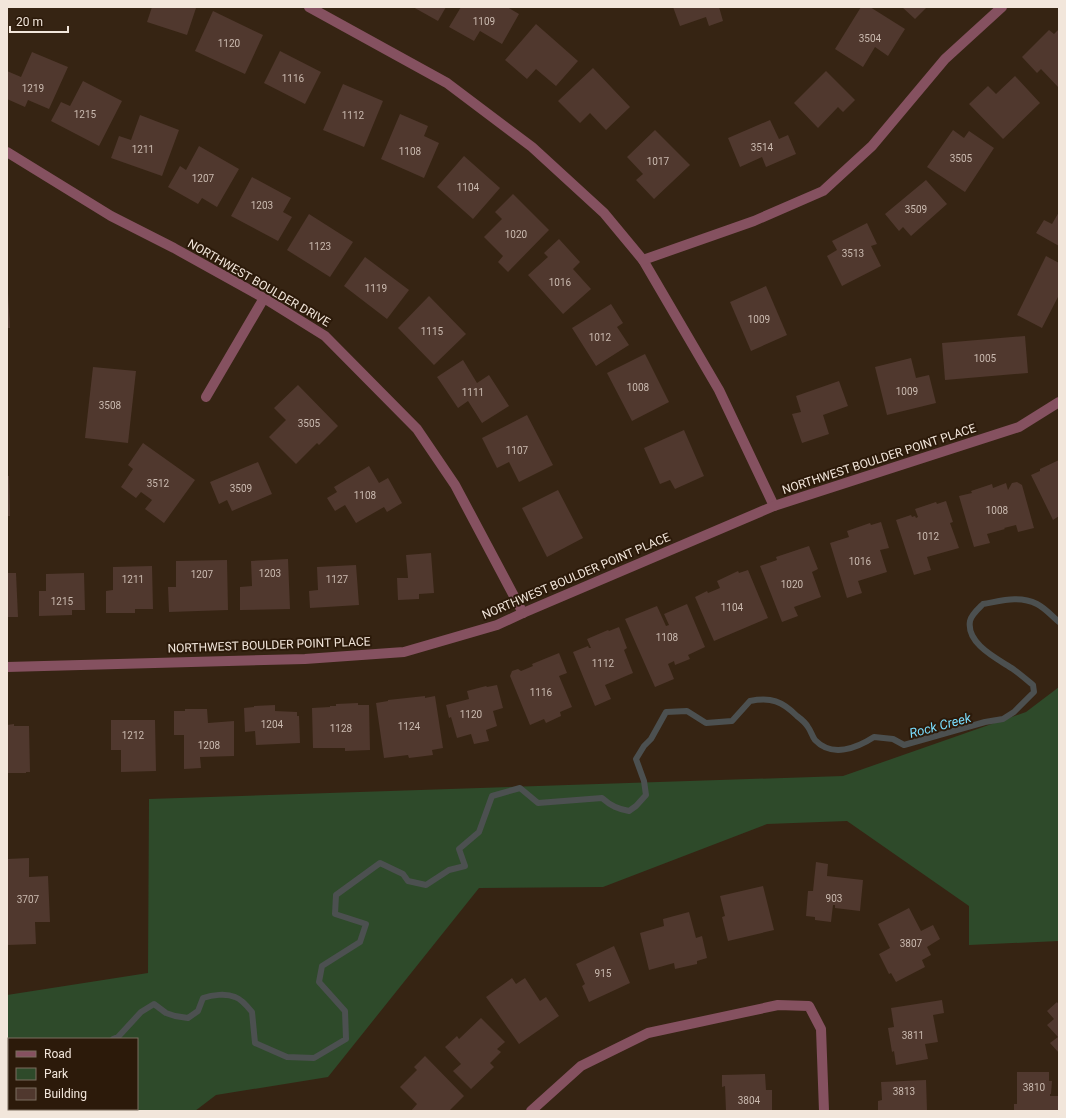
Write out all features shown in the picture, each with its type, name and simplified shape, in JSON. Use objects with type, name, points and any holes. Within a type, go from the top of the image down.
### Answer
[{"type":"street","points":[[309,7],[448,83],[532,147],[604,213],[643,260],[718,390],[774,506]]},
{"type":"street","points":[[643,260],[754,221],[823,191],[872,146],[944,59],[1002,7]]},
{"type":"street","name":"NORTHWEST BOULDER DRIVE","points":[[7,152],[110,216],[174,248],[264,298],[325,336],[417,429],[455,485],[523,612]]},
{"type":"street","points":[[206,397],[264,298]]},
{"type":"street","name":"NORTHWEST BOULDER POINT PLACE","points":[[7,667],[297,659],[404,652],[497,625],[523,612],[774,506],[1019,427],[1059,402]]},
{"type":"street","points":[[531,1111],[581,1066],[648,1033],[778,1005],[809,1006],[821,1029],[824,1111]]},
{"type":"green space","points":[[1059,687],[1059,941],[969,945],[969,906],[847,821],[767,824],[603,887],[479,888],[328,1077],[216,1095],[195,1111],[7,1111],[7,995],[148,973],[149,799],[843,776],[1026,712]]},
{"type":"building","points":[[152,7],[196,8],[187,35],[147,22]]},
{"type":"building","points":[[413,7],[446,7],[438,21]]},
{"type":"building","points":[[461,7],[507,7],[519,14],[502,44],[480,31],[474,41],[449,27]]},
{"type":"building","points":[[673,7],[719,7],[723,21],[709,26],[706,17],[680,26]]},
{"type":"building","points":[[861,7],[870,7],[905,29],[888,56],[875,47],[863,67],[835,49]]},
{"type":"building","points":[[902,7],[927,7],[915,19]]},
{"type":"building","points":[[213,11],[263,35],[245,74],[195,51]]},
{"type":"building","points":[[536,24],[578,61],[556,86],[536,69],[527,79],[505,60]]},
{"type":"building","points":[[1059,29],[1059,88],[1041,69],[1037,73],[1022,57],[1049,30],[1054,34]]},
{"type":"building","points":[[280,51],[321,72],[305,104],[264,83]]},
{"type":"building","points":[[32,52],[68,67],[49,109],[28,100],[25,107],[7,99],[7,71],[21,77]]},
{"type":"building","points":[[593,68],[630,107],[606,130],[590,113],[580,123],[558,101]]},
{"type":"building","points":[[826,71],[855,100],[843,112],[838,107],[818,128],[794,103]]},
{"type":"building","points":[[1015,76],[1040,103],[1003,139],[969,104],[988,86],[996,94]]},
{"type":"building","points":[[83,81],[122,101],[99,146],[51,121],[61,102],[70,106]]},
{"type":"building","points":[[343,84],[383,101],[364,147],[323,130]]},
{"type":"building","points":[[400,114],[428,126],[424,136],[439,143],[424,178],[381,159]]},
{"type":"building","points":[[140,115],[179,130],[162,176],[111,158],[119,136],[131,140]]},
{"type":"building","points":[[770,120],[779,139],[788,135],[796,154],[766,167],[762,157],[740,167],[728,138]]},
{"type":"building","points":[[655,130],[690,165],[654,199],[636,180],[643,174],[627,157]]},
{"type":"building","points":[[953,130],[964,138],[969,131],[994,148],[965,192],[927,167]]},
{"type":"building","points":[[199,146],[239,169],[217,207],[202,198],[198,204],[168,187],[180,166],[186,170]]},
{"type":"building","points":[[464,156],[500,188],[473,219],[437,187]]},
{"type":"building","points":[[252,177],[291,198],[283,212],[292,217],[278,241],[231,216]]},
{"type":"building","points":[[926,180],[947,204],[911,236],[903,227],[899,231],[885,214]]},
{"type":"building","points":[[513,194],[549,230],[508,272],[498,262],[503,256],[484,237],[502,219],[495,212]]},
{"type":"building","points":[[1059,212],[1059,246],[1036,233],[1044,220],[1052,224]]},
{"type":"building","points":[[309,214],[353,242],[330,277],[287,250]]},
{"type":"building","points":[[867,223],[877,244],[871,246],[881,266],[842,286],[827,256],[837,250],[832,241]]},
{"type":"building","points":[[559,239],[580,262],[573,269],[591,289],[563,314],[528,275],[548,257],[544,253]]},
{"type":"building","points":[[1046,256],[1059,263],[1059,295],[1042,328],[1017,315]]},
{"type":"building","points":[[365,257],[409,290],[387,319],[344,286]]},
{"type":"building","points":[[766,286],[787,335],[751,351],[730,302]]},
{"type":"building","points":[[8,293],[10,328],[7,328]]},
{"type":"building","points":[[429,296],[466,334],[434,365],[398,328]]},
{"type":"building","points":[[611,304],[623,323],[617,327],[629,345],[596,366],[572,328]]},
{"type":"building","points":[[1025,336],[1028,373],[945,380],[942,343]]},
{"type":"building","points":[[645,354],[669,402],[632,421],[607,373]]},
{"type":"building","points":[[911,358],[916,378],[929,375],[936,403],[887,415],[875,367]]},
{"type":"building","points":[[463,360],[477,383],[489,375],[509,406],[482,423],[468,401],[458,408],[437,377]]},
{"type":"building","points":[[93,367],[136,371],[128,443],[85,438]]},
{"type":"building","points":[[839,381],[848,406],[823,415],[829,434],[802,443],[792,414],[801,412],[796,396]]},
{"type":"building","points":[[298,385],[338,426],[319,445],[317,443],[296,464],[269,437],[286,420],[274,408]]},
{"type":"building","points":[[527,415],[553,465],[519,482],[509,462],[497,468],[482,438]]},
{"type":"building","points":[[684,430],[704,476],[675,489],[670,480],[660,484],[644,448]]},
{"type":"building","points":[[143,443],[195,480],[164,523],[145,509],[152,500],[141,492],[136,498],[121,487],[133,469],[128,465]]},
{"type":"building","points":[[1059,460],[1059,516],[1053,520],[1031,475]]},
{"type":"building","points":[[258,462],[272,494],[232,511],[227,500],[219,504],[210,482]]},
{"type":"building","points":[[369,466],[379,483],[388,478],[402,503],[387,512],[384,507],[356,523],[345,505],[335,511],[327,498],[337,492],[334,487]]},
{"type":"building","points":[[7,476],[9,476],[10,516],[7,516]]},
{"type":"building","points":[[1017,482],[1022,485],[1034,528],[1018,532],[1016,525],[1004,528],[1005,529],[987,534],[990,543],[974,547],[959,496],[972,493],[971,491],[992,484],[993,488],[1006,483],[1008,490],[1012,483]]},
{"type":"building","points":[[558,490],[583,538],[547,557],[522,508]]},
{"type":"building","points":[[946,501],[953,522],[950,523],[959,548],[927,557],[931,570],[914,575],[896,520],[911,515],[912,517],[915,516],[916,518],[918,517],[915,509],[936,502],[937,504]]},
{"type":"building","points":[[881,522],[889,548],[880,550],[887,572],[858,581],[862,593],[847,598],[830,543],[849,537],[847,531],[870,523],[871,525]]},
{"type":"building","points":[[809,546],[818,569],[812,572],[821,597],[794,607],[798,616],[782,622],[760,566],[777,560],[776,557]]},
{"type":"building","points":[[431,553],[434,593],[419,594],[419,599],[398,600],[397,578],[408,578],[406,555]]},
{"type":"building","points":[[288,559],[290,609],[240,610],[240,587],[252,586],[251,561]]},
{"type":"building","points":[[227,560],[228,610],[169,612],[168,587],[176,587],[176,561]]},
{"type":"building","points":[[356,565],[359,605],[310,608],[309,591],[318,590],[317,567]]},
{"type":"building","points":[[152,566],[153,609],[135,609],[135,613],[106,613],[106,591],[113,590],[113,567]]},
{"type":"building","points":[[748,570],[768,618],[714,641],[695,597],[707,591],[708,593],[720,588],[717,581],[738,571],[739,573]]},
{"type":"building","points":[[7,573],[16,573],[18,617],[7,617]]},
{"type":"building","points":[[84,573],[85,610],[72,610],[72,615],[39,616],[39,591],[46,591],[46,574]]},
{"type":"building","points":[[687,604],[705,647],[688,655],[690,659],[675,665],[674,661],[668,664],[674,679],[655,687],[625,619],[657,606],[666,626],[669,625],[664,614]]},
{"type":"building","points":[[619,627],[627,648],[624,650],[633,673],[605,685],[611,699],[595,706],[573,652],[588,646],[591,648],[587,639]]},
{"type":"building","points":[[559,653],[567,673],[559,676],[572,707],[560,712],[561,716],[546,723],[544,719],[530,725],[510,676],[512,671],[518,669],[521,671],[533,666],[532,664]]},
{"type":"building","points":[[497,685],[503,708],[493,711],[497,726],[486,730],[489,741],[474,744],[471,734],[457,738],[451,717],[449,718],[446,705],[469,699],[467,691]]},
{"type":"building","points":[[425,696],[425,698],[435,696],[443,748],[432,750],[433,755],[409,758],[408,755],[384,758],[376,703],[388,700]]},
{"type":"building","points":[[358,703],[358,705],[369,705],[370,750],[345,751],[345,748],[313,748],[312,708],[336,706],[336,704]]},
{"type":"building","points":[[275,705],[275,711],[297,712],[297,716],[299,716],[300,743],[256,745],[255,731],[245,732],[244,708]]},
{"type":"building","points":[[185,709],[207,709],[208,723],[234,721],[234,756],[200,757],[201,768],[184,769],[184,735],[174,735],[174,711],[185,711]]},
{"type":"building","points":[[111,720],[155,720],[156,771],[121,772],[121,750],[111,750]]},
{"type":"building","points":[[14,724],[14,726],[29,726],[30,772],[7,773],[7,725]]},
{"type":"building","points":[[29,858],[29,877],[48,876],[50,922],[35,922],[36,944],[7,945],[7,859]]},
{"type":"building","points":[[816,862],[828,864],[827,876],[863,880],[860,911],[835,908],[835,905],[833,905],[831,922],[815,920],[815,917],[806,916],[808,891],[813,891]]},
{"type":"building","points":[[763,886],[774,930],[728,941],[722,917],[725,916],[720,896]]},
{"type":"building","points":[[909,908],[921,931],[933,925],[940,939],[927,947],[931,955],[922,960],[925,967],[896,982],[891,973],[889,974],[879,954],[890,948],[878,924]]},
{"type":"building","points":[[689,912],[696,938],[702,936],[707,958],[697,961],[697,964],[675,969],[674,963],[649,970],[640,933],[664,926],[663,919]]},
{"type":"building","points":[[614,946],[630,983],[589,1002],[582,986],[585,984],[576,964]]},
{"type":"building","points":[[512,978],[516,984],[525,978],[540,1001],[546,997],[559,1016],[519,1044],[486,997]]},
{"type":"building","points":[[942,1000],[944,1013],[933,1015],[938,1042],[925,1044],[928,1059],[896,1065],[888,1028],[894,1027],[891,1008]]},
{"type":"building","points":[[1057,1002],[1059,1005],[1059,1053],[1050,1043],[1058,1037],[1047,1025],[1054,1019],[1047,1011]]},
{"type":"building","points":[[481,1018],[505,1042],[497,1049],[501,1052],[490,1063],[494,1067],[471,1089],[453,1071],[461,1064],[445,1047],[457,1036],[459,1039]]},
{"type":"building","points":[[425,1056],[464,1096],[449,1111],[411,1111],[417,1104],[400,1087],[417,1070],[414,1067]]},
{"type":"building","points":[[1017,1072],[1049,1072],[1049,1081],[1052,1081],[1050,1096],[1059,1096],[1059,1111],[1014,1111],[1014,1104],[1017,1104]]},
{"type":"building","points":[[765,1074],[766,1090],[772,1090],[772,1111],[726,1111],[725,1086],[722,1087],[722,1075]]},
{"type":"building","points":[[926,1080],[927,1111],[878,1111],[878,1101],[882,1100],[881,1082]]},
{"type":"waterway","name":"Rock Creek","points":[[116,1038],[141,1012],[154,1004],[166,1013],[188,1018],[198,1011],[203,998],[215,995],[227,995],[240,999],[252,1012],[255,1043],[287,1057],[314,1058],[346,1039],[345,1011],[319,982],[322,966],[360,942],[366,924],[335,914],[336,895],[380,863],[403,874],[408,881],[426,885],[449,870],[465,866],[459,849],[479,832],[492,796],[520,788],[538,803],[602,798],[615,807],[629,811],[646,795],[644,781],[636,759],[644,746],[651,739],[666,712],[687,711],[706,723],[732,721],[750,701],[776,701],[801,719],[806,724],[815,740],[829,749],[837,750],[852,748],[874,737],[893,739],[904,745],[985,722],[1003,719],[1014,712],[1034,692],[1033,685],[1013,669],[984,650],[978,644],[970,629],[970,621],[972,616],[983,604],[1017,599],[1030,601],[1037,604],[1059,622]]}]
